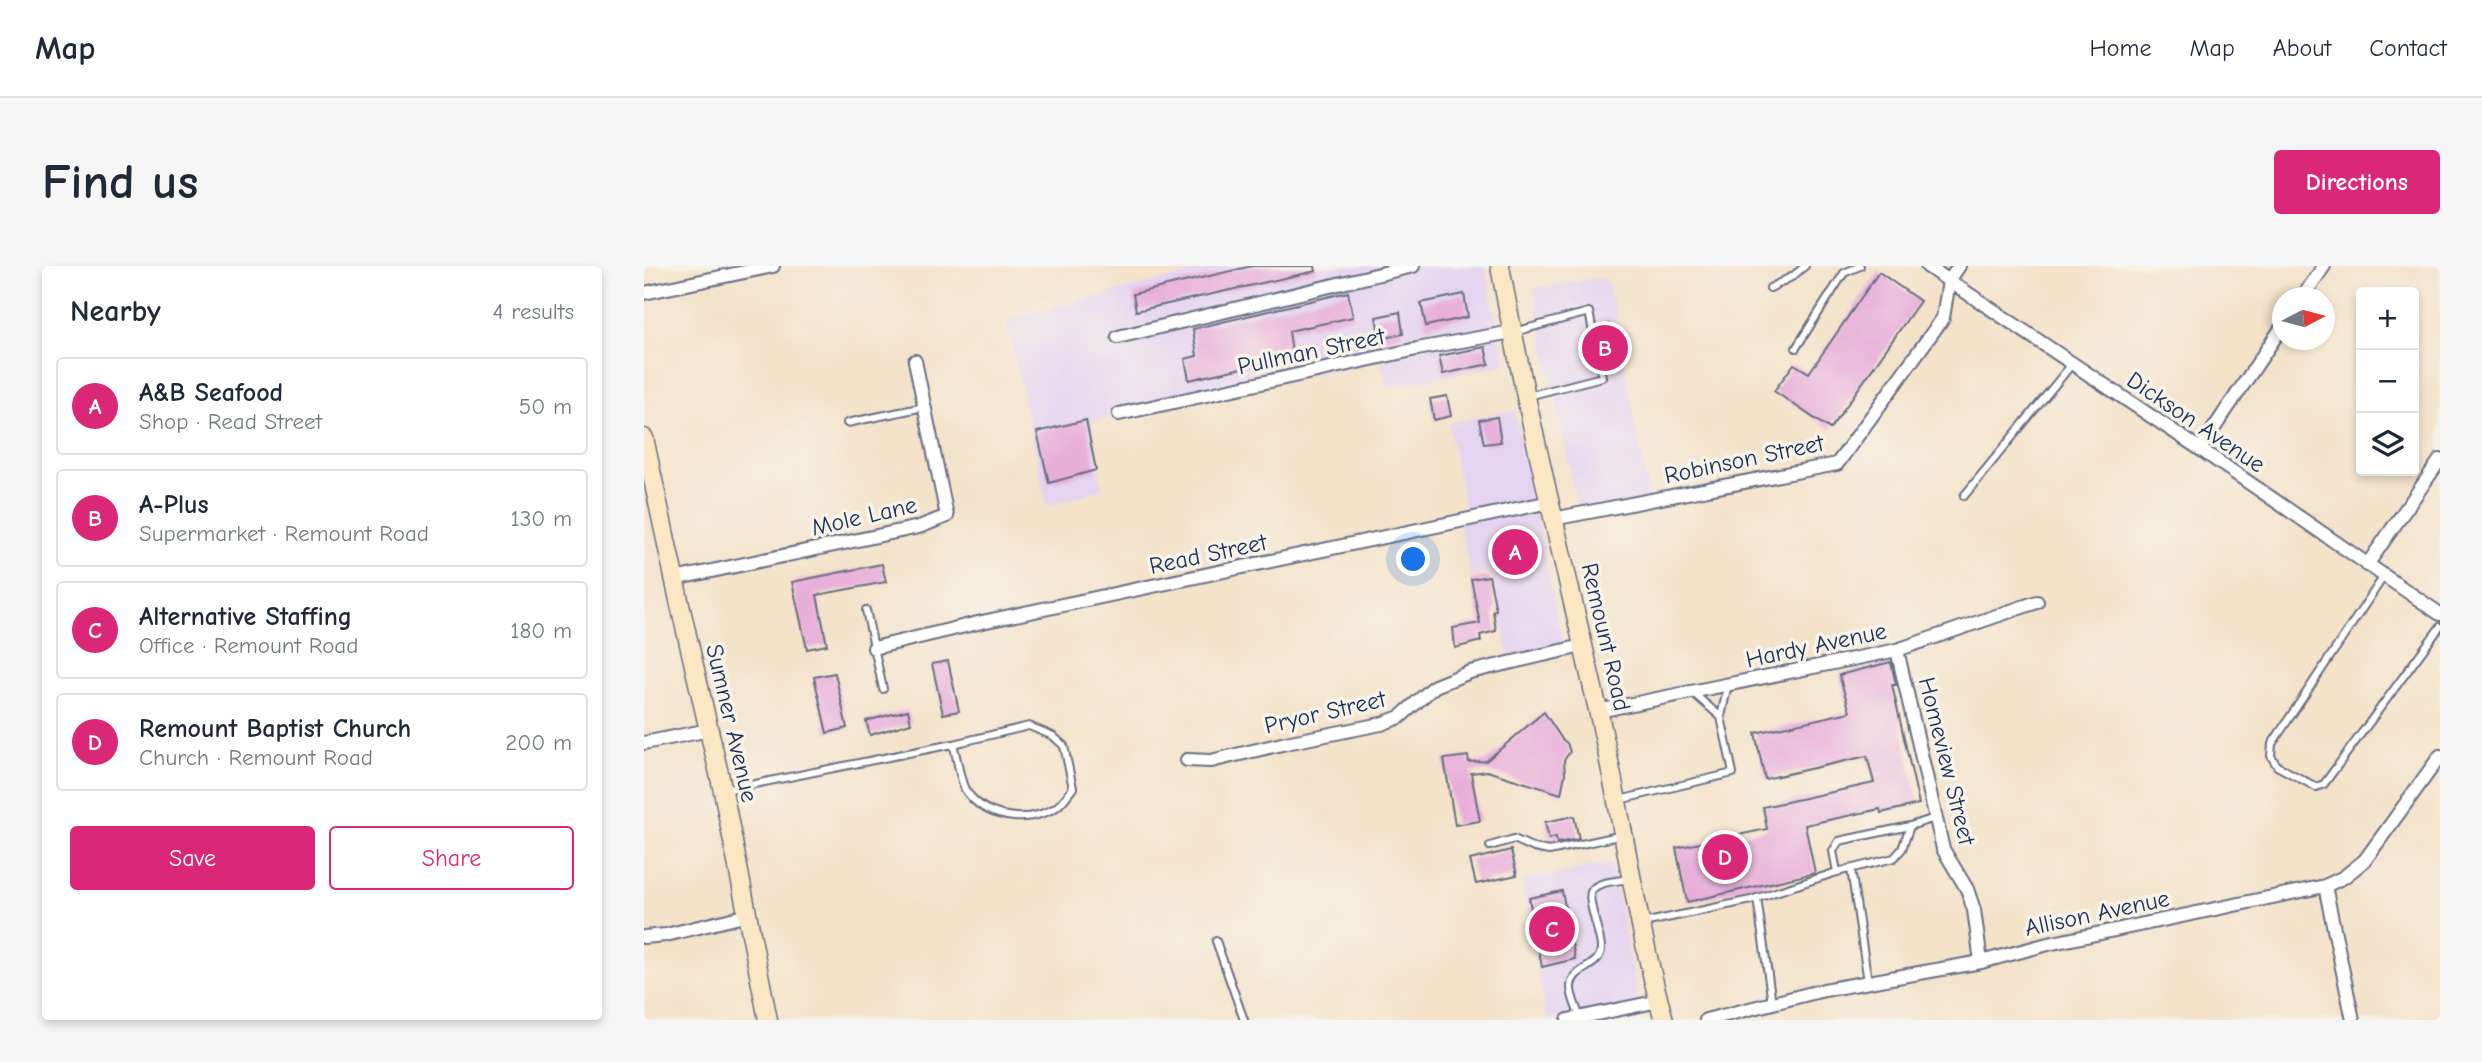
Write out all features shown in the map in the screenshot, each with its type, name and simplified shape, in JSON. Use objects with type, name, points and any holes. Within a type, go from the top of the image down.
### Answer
[{"type":"main road","name":"Remount Road","points":[[1500,266],[1512,332],[1598,711],[1664,1020]]},
{"type":"main road","name":"Sumner Avenue","points":[[644,438],[723,791],[768,1020]]},
{"type":"street","points":[[644,293],[773,266]]},
{"type":"street","points":[[1118,337],[1413,266]]},
{"type":"street","name":"Dickson Avenue","points":[[1927,266],[2440,614]]},
{"type":"street","name":"Robinson Street","points":[[1551,511],[1837,464],[1943,318],[1949,281],[1959,266]]},
{"type":"street","points":[[2310,287],[2324,266]]},
{"type":"street","name":"Pullman Street","points":[[1119,414],[1405,352],[1512,332]]},
{"type":"street","points":[[2200,449],[2272,343]]},
{"type":"street","name":"Mole Lane","points":[[674,579],[919,527],[947,516],[915,360]]},
{"type":"street","points":[[2367,565],[2440,460]]},
{"type":"street","name":"Read Street","points":[[874,648],[982,622],[1551,511]]},
{"type":"street","name":"Hardy Avenue","points":[[1598,711],[1897,650],[2037,602]]},
{"type":"street","name":"Pryor Street","points":[[1187,760],[1212,761],[1381,724],[1400,717],[1435,686],[1470,672],[1582,646]]},
{"type":"street","name":"Homeview Street","points":[[1897,650],[1943,849],[1967,889],[1974,910],[1980,962]]},
{"type":"street","points":[[644,744],[709,730]]},
{"type":"street","name":"Allison Avenue","points":[[1706,1020],[1868,982],[1980,962],[2049,944],[2325,886],[2344,877],[2365,860],[2440,756]]},
{"type":"street","points":[[2325,886],[2353,1020]]},
{"type":"street","points":[[644,937],[666,935],[748,915]]},
{"type":"street","points":[[1574,1019],[1659,1001]]},
{"type":"lane","points":[[1770,288],[1805,266]]},
{"type":"lane","points":[[1796,348],[1844,273],[1860,266]]},
{"type":"lane","points":[[1512,332],[1589,312],[1593,329],[1602,377],[1526,396]]},
{"type":"lane","points":[[1964,496],[2072,363]]},
{"type":"lane","points":[[846,423],[924,407]]},
{"type":"lane","points":[[2384,576],[2272,744],[2271,756],[2277,766],[2316,787],[2324,784],[2440,627]]},
{"type":"lane","points":[[866,610],[883,689]]},
{"type":"lane","points":[[1617,800],[1734,773],[1721,716],[1728,684]]},
{"type":"lane","points":[[1691,692],[1721,716]]},
{"type":"lane","points":[[723,791],[1029,726],[1053,736],[1064,746],[1073,788],[1056,807],[1032,816],[1004,817],[986,809],[966,791],[953,744]]},
{"type":"lane","points":[[1837,872],[1833,851],[1839,841],[1936,818]]},
{"type":"lane","points":[[1642,923],[1757,898],[1837,872],[1894,858],[1902,849],[1910,826]]},
{"type":"lane","points":[[1490,846],[1514,839],[1549,851],[1624,835]]},
{"type":"lane","points":[[1851,869],[1868,982]]},
{"type":"lane","points":[[1574,1019],[1571,986],[1574,977],[1598,960],[1601,952],[1601,940],[1590,897],[1592,890],[1601,884],[1633,878]]},
{"type":"lane","points":[[1757,898],[1772,1003]]},
{"type":"lane","points":[[1216,941],[1244,1020]]},
{"type":"shaded area","points":[[1220,266],[1485,266],[1506,364],[1387,388],[1381,360],[1091,421],[1102,489],[1047,506],[1006,319]]},
{"type":"shaded area","points":[[1606,279],[1612,298],[1650,500],[1578,513],[1533,288]]},
{"type":"shaded area","points":[[1515,410],[1564,650],[1510,663],[1491,573],[1471,576],[1459,522],[1467,520],[1448,423]]},
{"type":"shaded area","points":[[1611,863],[1642,1020],[1547,1020],[1521,881]]},
{"type":"building","points":[[1252,266],[1315,266],[1316,271],[1136,311],[1133,294]]},
{"type":"building","points":[[1879,272],[1920,301],[1830,429],[1774,391],[1794,364],[1809,373]]},
{"type":"building","points":[[1348,292],[1353,317],[1289,331],[1293,360],[1277,363],[1277,360],[1189,380],[1185,359],[1197,356],[1193,329]]},
{"type":"building","points":[[1464,294],[1468,317],[1426,326],[1421,303]]},
{"type":"building","points":[[1400,312],[1403,334],[1380,339],[1376,317]]},
{"type":"building","points":[[1609,324],[1616,364],[1606,366],[1598,326]]},
{"type":"building","points":[[1485,347],[1489,364],[1443,374],[1439,356]]},
{"type":"building","points":[[1447,396],[1451,416],[1434,420],[1430,399]]},
{"type":"building","points":[[1497,417],[1501,442],[1484,444],[1479,420]]},
{"type":"building","points":[[1086,420],[1096,470],[1049,483],[1037,432]]},
{"type":"building","points":[[1520,534],[1525,558],[1509,561],[1504,537]]},
{"type":"building","points":[[882,564],[886,582],[817,595],[827,645],[807,649],[792,582]]},
{"type":"building","points":[[1489,576],[1496,610],[1493,611],[1496,631],[1480,635],[1481,641],[1455,648],[1453,628],[1480,623],[1471,579]]},
{"type":"building","points":[[948,661],[959,711],[943,714],[932,664]]},
{"type":"building","points":[[1891,662],[1896,685],[1892,685],[1919,804],[1881,813],[1880,809],[1805,825],[1815,873],[1687,902],[1676,848],[1767,829],[1763,807],[1874,783],[1867,756],[1765,779],[1755,733],[1850,712],[1839,675]]},
{"type":"building","points":[[835,673],[847,728],[827,733],[814,677]]},
{"type":"building","points":[[908,710],[911,723],[870,735],[866,721]]},
{"type":"building","points":[[1544,712],[1567,743],[1570,752],[1564,760],[1565,774],[1561,794],[1487,771],[1471,773],[1480,821],[1455,825],[1444,759],[1468,756],[1469,762],[1486,761]]},
{"type":"building","points":[[1574,816],[1579,839],[1557,843],[1556,837],[1549,839],[1545,822]]},
{"type":"building","points":[[1511,850],[1517,875],[1476,884],[1470,860]]},
{"type":"building","points":[[1562,891],[1575,959],[1542,967],[1529,898]]},
{"type":"place","name":"A-Plus","points":[[1605,348]]},
{"type":"place","name":"A&B Seafood","points":[[1515,552]]},
{"type":"place","name":"Remount Baptist Church","points":[[1725,857]]},
{"type":"place","name":"Alternative Staffing","points":[[1552,929]]}]
